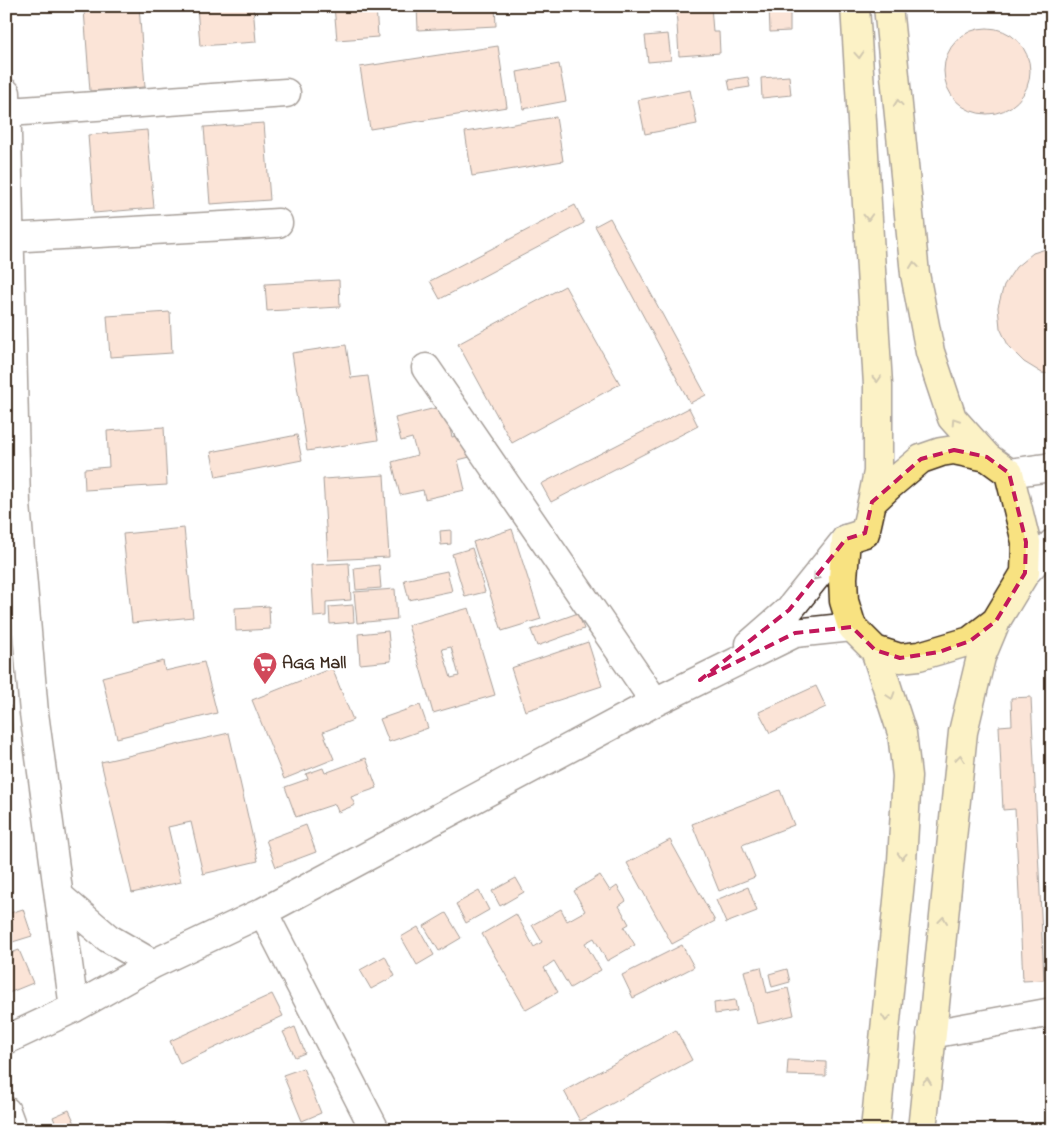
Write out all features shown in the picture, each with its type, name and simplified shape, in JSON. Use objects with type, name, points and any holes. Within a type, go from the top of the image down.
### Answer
[{"type":"main road","points":[[855,6],[878,385],[878,472],[865,533],[846,539],[843,578],[844,601],[852,627],[875,650],[902,733],[907,776],[902,861],[875,1130]]},
{"type":"main road","points":[[888,6],[916,274],[930,352],[952,418],[987,457],[1009,473],[1026,542],[1025,573],[996,620],[981,658],[963,732],[922,1130]]},
{"type":"main road","points":[[872,502],[921,459],[954,450],[987,457]]},
{"type":"main road","points":[[875,650],[900,658],[939,652],[970,641],[996,620]]},
{"type":"street","points":[[74,1008],[34,713],[11,505],[7,103],[286,92]]},
{"type":"street","points":[[8,238],[278,223]]},
{"type":"street","points":[[426,368],[655,702]]},
{"type":"street","points":[[1009,473],[1052,467]]},
{"type":"street","points":[[700,680],[758,638],[789,610],[846,539]]},
{"type":"street","points":[[1025,573],[1052,544]]},
{"type":"street","points":[[6,1040],[74,1008],[153,964],[262,912],[655,702],[795,632],[852,627]]},
{"type":"street","points":[[60,897],[108,938],[153,964]]},
{"type":"street","points":[[262,912],[375,1130]]},
{"type":"street","points":[[931,1034],[1052,1012]]},
{"type":"street","points":[[6,1111],[13,1130]]},
{"type":"highlighted area","points":[[954,450],[987,457],[1009,473],[1026,542],[1025,573],[996,621],[970,641],[939,652],[900,658],[875,650],[852,627],[795,633],[700,680],[789,610],[846,539],[865,533],[872,502],[921,459]]},
{"type":"building","points":[[139,6],[145,87],[90,91],[84,10]]},
{"type":"building","points":[[197,6],[253,6],[256,42],[200,46]]},
{"type":"building","points":[[334,6],[376,6],[378,37],[337,40]]},
{"type":"building","points":[[417,6],[495,6],[496,26],[418,30]]},
{"type":"building","points":[[683,6],[711,6],[713,32],[719,32],[720,53],[679,56],[676,8]]},
{"type":"building","points":[[769,6],[790,6],[790,31],[770,32]]},
{"type":"building","points":[[987,28],[1003,32],[1017,41],[1026,55],[1030,71],[1026,87],[1017,101],[1003,110],[987,114],[971,110],[957,101],[948,87],[944,71],[948,55],[957,41],[971,32]]},
{"type":"building","points":[[668,34],[671,60],[648,62],[645,36]]},
{"type":"building","points":[[498,46],[507,107],[370,129],[360,67]]},
{"type":"building","points":[[559,64],[566,101],[523,109],[517,72]]},
{"type":"building","points":[[789,76],[791,95],[762,98],[761,78]]},
{"type":"building","points":[[748,77],[750,87],[730,90],[728,80]]},
{"type":"building","points":[[690,90],[697,124],[645,134],[638,100]]},
{"type":"building","points":[[556,117],[563,161],[472,176],[465,132]]},
{"type":"building","points":[[264,123],[270,200],[210,204],[204,127]]},
{"type":"building","points":[[147,130],[154,208],[94,213],[88,135]]},
{"type":"building","points":[[575,205],[584,223],[440,299],[430,281]]},
{"type":"building","points":[[610,218],[706,395],[690,403],[595,226]]},
{"type":"building","points":[[1052,247],[1052,374],[1042,373],[1024,362],[1009,347],[1000,328],[998,307],[1004,285],[1016,267],[1033,253]]},
{"type":"building","points":[[339,280],[340,307],[267,311],[265,284]]},
{"type":"building","points":[[565,286],[620,384],[512,443],[458,344]]},
{"type":"building","points":[[170,312],[172,353],[110,357],[107,316]]},
{"type":"building","points":[[346,345],[351,378],[368,376],[378,440],[307,451],[292,353]]},
{"type":"building","points":[[444,406],[452,437],[464,434],[470,457],[458,460],[465,490],[425,499],[423,490],[400,495],[392,462],[417,455],[412,438],[401,441],[395,418]]},
{"type":"building","points":[[689,408],[698,426],[551,502],[541,484]]},
{"type":"building","points":[[164,427],[167,485],[85,490],[84,469],[109,467],[107,431]]},
{"type":"building","points":[[297,435],[302,460],[216,477],[211,452]]},
{"type":"building","points":[[384,475],[389,557],[328,560],[323,479]]},
{"type":"building","points":[[184,528],[193,617],[132,623],[123,534]]},
{"type":"building","points":[[512,529],[541,619],[502,631],[473,542]]},
{"type":"building","points":[[451,530],[451,544],[441,545],[440,531]]},
{"type":"building","points":[[472,548],[485,592],[465,597],[452,554]]},
{"type":"building","points":[[349,563],[351,600],[326,602],[326,616],[314,617],[311,565]]},
{"type":"building","points":[[379,565],[381,588],[356,590],[354,568]]},
{"type":"building","points":[[447,571],[452,591],[409,600],[404,580]]},
{"type":"building","points":[[395,589],[397,619],[357,623],[354,592]]},
{"type":"building","points":[[353,605],[354,622],[330,624],[329,607]]},
{"type":"building","points":[[269,606],[270,629],[236,631],[235,608]]},
{"type":"building","points":[[469,608],[495,695],[433,713],[408,625]],"holes":[[[451,647],[459,676],[451,678],[442,649]]]},
{"type":"building","points":[[578,613],[584,629],[537,646],[531,630]]},
{"type":"building","points":[[388,631],[391,661],[360,664],[358,634]]},
{"type":"building","points":[[588,642],[602,686],[525,711],[511,668]]},
{"type":"building","points":[[163,661],[165,671],[204,662],[217,713],[117,738],[102,677]]},
{"type":"building","points":[[332,668],[353,720],[323,732],[334,759],[284,779],[252,700]]},
{"type":"building","points":[[816,686],[826,707],[770,733],[759,712]]},
{"type":"building","points":[[1031,697],[1044,980],[1023,981],[1015,809],[1003,810],[999,726],[1012,725],[1011,698]]},
{"type":"building","points":[[420,705],[428,728],[389,742],[380,719]]},
{"type":"building","points":[[11,706],[13,745],[6,746],[6,707]]},
{"type":"building","points":[[229,733],[258,861],[203,874],[191,822],[168,827],[181,882],[132,893],[101,762]]},
{"type":"building","points":[[366,758],[377,788],[351,797],[355,805],[338,812],[335,804],[296,817],[285,787],[308,779],[306,774],[323,768],[325,773]]},
{"type":"building","points":[[780,790],[794,825],[742,845],[755,877],[719,891],[692,824]]},
{"type":"building","points":[[306,825],[316,852],[276,867],[266,840]]},
{"type":"building","points":[[670,840],[715,921],[672,944],[627,863]]},
{"type":"building","points":[[600,875],[610,891],[617,886],[626,901],[619,906],[629,924],[624,927],[635,945],[607,961],[594,938],[585,943],[601,970],[570,988],[554,961],[544,968],[558,992],[526,1010],[482,934],[516,914],[534,947],[542,942],[532,925],[561,909],[567,921],[585,911],[574,891]]},
{"type":"building","points":[[516,878],[524,892],[500,906],[492,891]]},
{"type":"building","points":[[748,887],[757,911],[726,923],[716,900]]},
{"type":"building","points":[[479,891],[489,910],[466,923],[456,904]]},
{"type":"building","points":[[6,901],[10,913],[23,909],[32,936],[6,944]]},
{"type":"building","points":[[446,913],[461,938],[439,951],[424,926]]},
{"type":"building","points":[[418,927],[434,955],[417,965],[401,937]]},
{"type":"building","points":[[682,945],[694,967],[633,998],[622,975]]},
{"type":"building","points":[[19,950],[33,983],[6,994],[6,955]]},
{"type":"building","points":[[385,956],[395,976],[371,989],[360,970]]},
{"type":"building","points":[[761,967],[767,993],[788,988],[794,1015],[757,1024],[744,971]]},
{"type":"building","points":[[787,969],[790,982],[772,987],[769,974]]},
{"type":"building","points":[[272,994],[283,1016],[180,1064],[170,1041]]},
{"type":"building","points":[[735,1000],[737,1011],[715,1014],[714,1003]]},
{"type":"building","points":[[295,1027],[305,1053],[295,1057],[283,1032]]},
{"type":"building","points":[[676,1030],[692,1060],[580,1121],[564,1091]]},
{"type":"building","points":[[788,1060],[826,1062],[826,1076],[787,1075]]},
{"type":"building","points":[[303,1068],[321,1113],[302,1121],[283,1075]]},
{"type":"building","points":[[69,1110],[78,1130],[58,1130],[53,1117]]},
{"type":"building","points":[[174,1122],[177,1130],[155,1130]]},
{"type":"place","name":"AGG Mall","points":[[265,685]]}]
